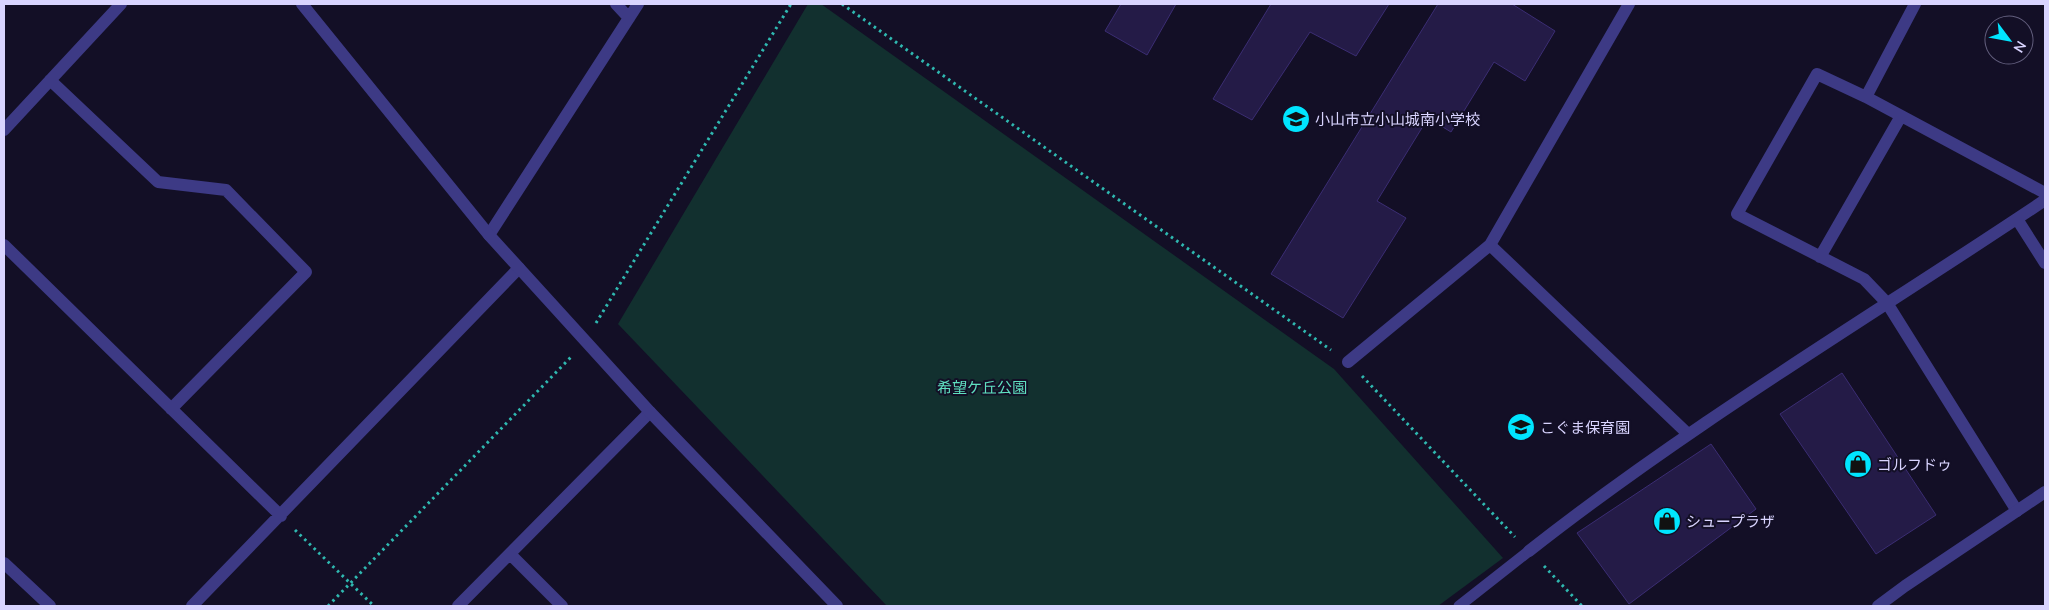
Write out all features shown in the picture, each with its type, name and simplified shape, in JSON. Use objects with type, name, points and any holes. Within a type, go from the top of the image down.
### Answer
[{"type":"street","points":[[4,130],[121,4]]},
{"type":"street","points":[[302,4],[489,235],[650,412],[837,606]]},
{"type":"street","points":[[616,4],[629,18]]},
{"type":"street","points":[[489,235],[638,4]]},
{"type":"street","points":[[1348,362],[1490,245],[1629,4]]},
{"type":"street","points":[[1866,97],[1914,4]]},
{"type":"street","points":[[2017,511],[1887,304],[1864,279],[1737,214],[1818,74],[1866,97],[2045,193]]},
{"type":"street","points":[[50,80],[158,182],[226,190],[306,272],[171,409]]},
{"type":"street","points":[[1820,257],[1901,116]]},
{"type":"street","points":[[1528,551],[1596,498],[1688,434],[2045,200]]},
{"type":"street","points":[[2016,219],[2045,263]]},
{"type":"street","points":[[4,245],[281,516]]},
{"type":"street","points":[[1490,245],[1688,434]]},
{"type":"street","points":[[192,606],[519,268]]},
{"type":"street","points":[[458,606],[650,412]]},
{"type":"street","points":[[1878,606],[2045,492]]},
{"type":"street","points":[[510,554],[562,606]]},
{"type":"street","points":[[4,562],[50,606]]},
{"type":"lane","points":[[1459,606],[1528,551]]},
{"type":"path","points":[[328,606],[585,342],[791,4]]},
{"type":"path","points":[[842,4],[1348,362],[1582,606]]},
{"type":"path","points":[[281,516],[374,606]]},
{"type":"green space","name":"希望ケ丘公園","points":[[808,4],[821,4],[1334,369],[1503,558],[1438,606],[887,606],[618,324]]},
{"type":"building","points":[[1121,4],[1176,4],[1147,55],[1105,31]]},
{"type":"building","points":[[1271,4],[1389,4],[1356,56],[1310,32],[1252,120],[1213,99]]},
{"type":"building","points":[[1438,4],[1512,4],[1555,31],[1525,81],[1494,62],[1451,132],[1428,118],[1377,201],[1406,218],[1343,318],[1271,274]]},
{"type":"building","name":"ゴルフドゥ","points":[[1842,373],[1936,515],[1876,554],[1780,414]]},
{"type":"building","name":"シュープラザ","points":[[1711,444],[1756,509],[1629,604],[1577,533]]},
{"type":"place","name":"小山市立小山城南小学校","points":[[1296,119]]},
{"type":"place","name":"こぐま保育園","points":[[1521,427]]},
{"type":"place","name":"ゴルフドゥ","points":[[1858,464]]},
{"type":"place","name":"シュープラザ","points":[[1667,521]]}]
